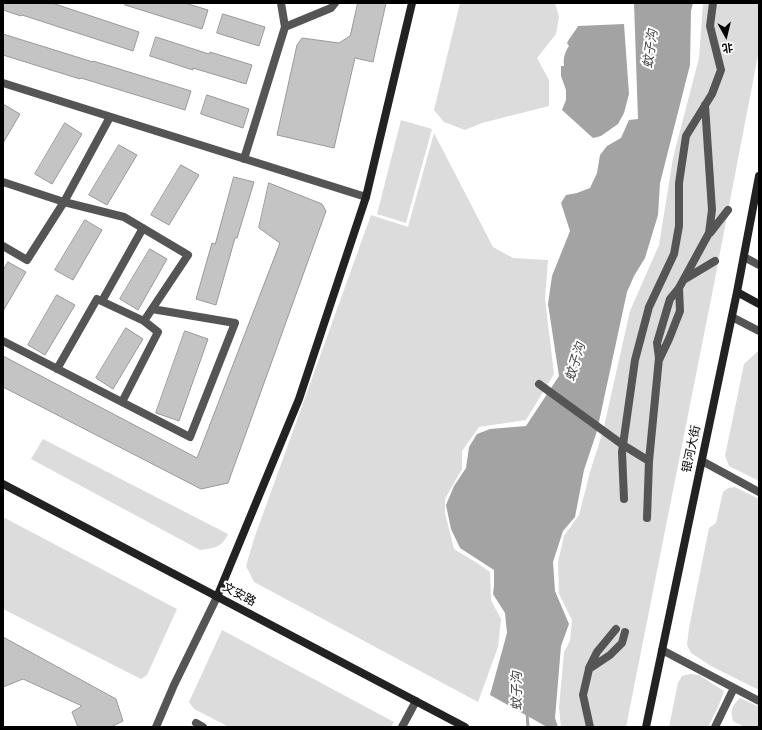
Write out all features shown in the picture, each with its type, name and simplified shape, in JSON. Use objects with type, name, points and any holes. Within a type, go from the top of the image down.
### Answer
[{"type":"main road","points":[[217,597],[299,399],[366,197],[412,3]]},
{"type":"main road","name":"银河大街","points":[[646,727],[737,292],[759,176]]},
{"type":"main road","points":[[737,292],[759,304]]},
{"type":"main road","name":"文安路","points":[[3,484],[464,727]]},
{"type":"street","points":[[244,159],[285,26],[281,3]]},
{"type":"street","points":[[285,26],[331,8],[335,3]]},
{"type":"street","points":[[624,499],[622,452],[635,360],[649,307],[674,254],[679,226],[679,183],[686,136],[712,94],[721,70],[710,26],[713,3]]},
{"type":"street","points":[[3,83],[366,197]]},
{"type":"street","points":[[705,105],[712,210],[709,233]]},
{"type":"street","points":[[3,246],[27,260],[64,202],[110,117]]},
{"type":"street","points":[[3,182],[64,202],[124,217],[188,255],[144,320]]},
{"type":"street","points":[[647,518],[658,360],[657,343],[670,299],[679,288],[709,233],[728,210]]},
{"type":"street","points":[[102,301],[143,228]]},
{"type":"street","points":[[744,257],[759,265]]},
{"type":"street","points":[[684,279],[715,261]]},
{"type":"street","points":[[658,360],[669,339],[680,311],[679,288]]},
{"type":"street","points":[[57,369],[97,299],[144,320],[158,332],[122,402]]},
{"type":"street","points":[[3,342],[190,437],[235,323],[152,309]]},
{"type":"street","points":[[732,316],[759,331]]},
{"type":"street","points":[[539,384],[623,445],[650,461]]},
{"type":"street","points":[[702,461],[759,492]]},
{"type":"street","points":[[156,727],[174,685],[217,597]]},
{"type":"street","points":[[590,727],[583,695],[589,669],[596,652],[616,629]]},
{"type":"street","points":[[589,669],[610,655],[622,643],[624,632]]},
{"type":"street","points":[[662,650],[759,701]]},
{"type":"street","points":[[715,727],[734,688]]},
{"type":"street","points":[[402,727],[416,701]]},
{"type":"shaded area","points":[[460,3],[555,3],[559,17],[556,34],[537,58],[549,80],[549,106],[482,123],[465,130],[444,122],[434,110]]},
{"type":"shaded area","points":[[703,3],[759,3],[759,50],[714,284],[626,727],[561,727],[559,708],[564,652],[570,641],[572,620],[559,594],[558,562],[564,536],[579,515],[590,472],[603,431],[630,311],[659,245],[673,158],[699,58]]},
{"type":"shaded area","points":[[401,120],[432,129],[406,223],[377,214]]},
{"type":"shaded area","points":[[434,133],[493,247],[513,258],[548,260],[545,299],[554,374],[526,420],[479,427],[462,451],[462,469],[445,499],[445,513],[454,549],[490,572],[491,600],[501,619],[498,647],[478,702],[254,582],[246,566],[254,539],[371,215],[408,227]]},
{"type":"shaded area","points":[[757,352],[759,352],[759,481],[729,466],[725,456],[744,364]]},
{"type":"shaded area","points":[[43,439],[228,534],[226,539],[220,545],[209,549],[200,550],[31,459]]},
{"type":"shaded area","points":[[735,487],[759,499],[759,690],[711,666],[691,653],[687,645],[709,528],[716,523],[723,492],[728,488]]},
{"type":"shaded area","points":[[3,517],[177,609],[147,675],[141,679],[3,609]]},
{"type":"shaded area","points":[[222,630],[394,722],[391,727],[229,727],[194,709],[189,702]]},
{"type":"shaded area","points":[[690,674],[699,675],[724,691],[719,705],[708,727],[669,727],[678,683],[682,676]]},
{"type":"shaded area","points":[[740,698],[759,707],[759,727],[744,727],[733,721],[732,708]]},
{"type":"water","points":[[634,3],[693,3],[691,11],[690,65],[660,183],[658,215],[645,258],[634,276],[627,292],[597,431],[584,470],[575,517],[563,531],[553,562],[555,591],[569,624],[561,646],[555,718],[558,727],[547,727],[490,695],[507,633],[505,613],[493,594],[494,570],[460,548],[451,529],[446,505],[454,486],[466,468],[469,447],[477,434],[490,429],[526,426],[559,376],[548,304],[552,276],[570,231],[561,203],[566,195],[590,188],[597,173],[600,155],[607,146],[621,138],[629,120],[638,119]]},
{"type":"water","points":[[624,24],[629,94],[624,113],[618,124],[601,136],[593,138],[562,110],[566,100],[566,90],[561,76],[561,66],[564,66],[566,51],[569,46],[567,43],[578,26]]},
{"type":"building","points":[[3,3],[52,3],[139,32],[133,51],[3,10]]},
{"type":"building","points":[[125,3],[185,3],[208,10],[202,29],[125,5]]},
{"type":"building","points":[[358,3],[386,3],[373,62],[355,58],[334,148],[277,135],[297,45],[302,38],[339,43],[350,36]]},
{"type":"building","points":[[223,14],[265,27],[259,46],[217,33]]},
{"type":"building","points":[[3,34],[191,91],[185,110],[3,55]]},
{"type":"building","points":[[156,37],[209,54],[210,52],[252,65],[246,84],[193,68],[193,70],[150,56]]},
{"type":"building","points":[[207,95],[249,109],[243,128],[201,114]]},
{"type":"building","points":[[3,104],[20,114],[3,143]]},
{"type":"building","points":[[65,123],[82,134],[52,184],[35,174]]},
{"type":"building","points":[[119,145],[137,155],[107,205],[89,195]]},
{"type":"building","points":[[181,165],[199,175],[169,225],[151,215]]},
{"type":"building","points":[[234,177],[254,182],[237,238],[235,238],[216,305],[196,299],[212,243],[215,244]]},
{"type":"building","points":[[269,183],[322,204],[326,211],[228,483],[201,489],[3,387],[3,356],[197,458],[280,243],[259,228]]},
{"type":"building","points":[[85,220],[102,230],[73,280],[55,270]]},
{"type":"building","points":[[150,249],[167,259],[138,310],[120,299]]},
{"type":"building","points":[[8,262],[26,272],[3,311],[3,271]]},
{"type":"building","points":[[57,295],[75,305],[45,355],[28,345]]},
{"type":"building","points":[[126,328],[143,339],[113,389],[96,378]]},
{"type":"building","points":[[185,331],[208,339],[179,421],[156,413]]},
{"type":"building","points":[[3,637],[116,699],[123,721],[111,727],[78,727],[72,712],[82,706],[23,679],[3,687]]},
{"type":"waterway","name":"蚊子沟","points":[[527,713],[528,727]]}]
